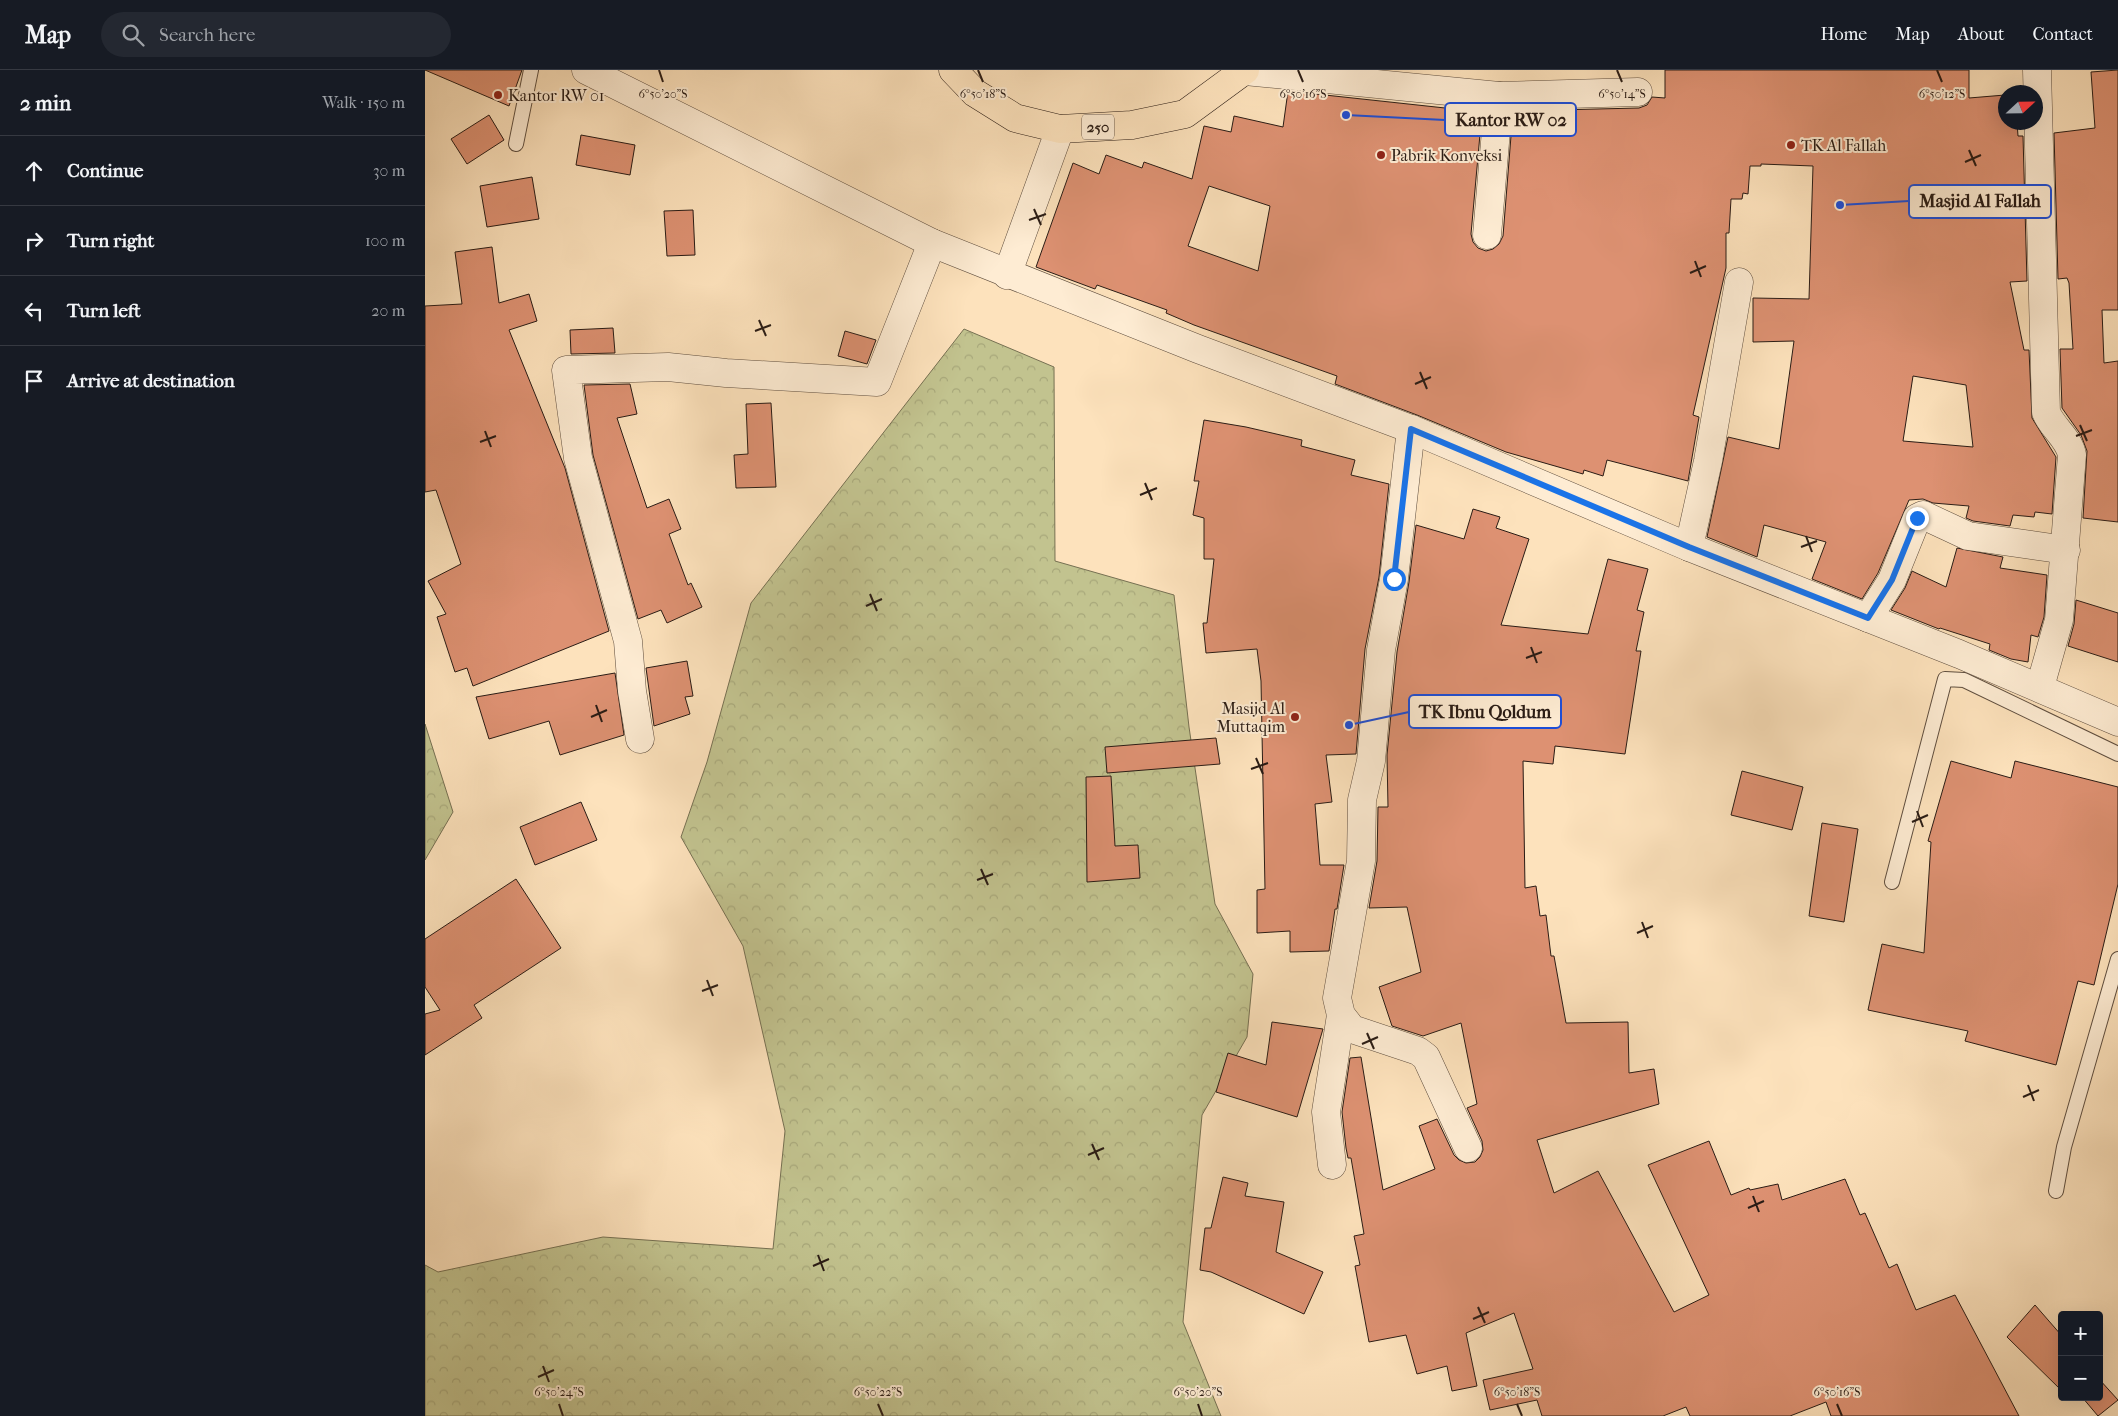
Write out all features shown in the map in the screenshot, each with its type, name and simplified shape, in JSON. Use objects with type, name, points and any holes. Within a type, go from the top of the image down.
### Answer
[{"type":"main road","name":"250","points":[[953,70],[975,93],[1015,118],[1060,129],[1132,126],[1185,114],[1245,70]]},
{"type":"street","points":[[1245,70],[1499,96],[1638,92]]},
{"type":"street","points":[[2037,70],[2046,412],[2050,423],[2070,446],[2072,455],[2059,620],[2040,687]]},
{"type":"street","points":[[591,71],[932,243],[1007,275],[1411,429],[1689,547],[2040,687],[2118,722]]},
{"type":"street","points":[[1487,235],[1499,96]]},
{"type":"street","points":[[1007,275],[1060,129]]},
{"type":"street","points":[[640,739],[632,691],[628,641],[578,458],[566,370],[668,367],[726,373],[877,382],[932,243]]},
{"type":"street","points":[[1689,547],[1708,461],[1739,282]]},
{"type":"street","points":[[1332,1165],[1326,1112],[1341,1015],[1337,998],[1361,861],[1361,800],[1371,761],[1381,650],[1394,579],[1411,429]]},
{"type":"street","points":[[1868,618],[1892,580],[1917,518],[1923,515],[1968,536],[2066,550]]},
{"type":"street","points":[[1341,1015],[1352,1028],[1418,1051],[1426,1057],[1469,1148]]},
{"type":"lane","points":[[516,144],[531,70]]},
{"type":"lane","points":[[1892,882],[1945,679],[1964,680],[2118,754]]},
{"type":"lane","points":[[2056,1191],[2064,1147],[2118,959]]},
{"type":"green space","points":[[964,329],[1054,367],[1055,561],[1174,595],[1189,727],[1215,904],[1253,974],[1247,1037],[1202,1115],[1183,1322],[1221,1416],[425,1416],[425,1265],[438,1272],[603,1237],[773,1249],[785,1131],[743,946],[681,837],[707,762],[751,603]]},
{"type":"green space","points":[[425,724],[453,812],[425,860]]},
{"type":"building","name":"Kantor RW 01","points":[[425,70],[522,70],[509,106]]},
{"type":"building","points":[[1665,70],[1969,70],[1969,98],[1998,96],[1998,130],[2018,130],[2018,136],[2023,136],[2027,281],[2010,282],[2024,350],[2029,350],[2032,418],[2056,457],[2052,514],[2035,512],[2034,517],[2013,515],[2010,526],[1973,521],[1966,518],[1969,506],[1933,503],[1923,499],[1909,500],[1878,573],[1862,599],[1812,579],[1826,542],[1764,525],[1757,557],[1707,537],[1728,437],[1779,449],[1794,341],[1753,342],[1753,298],[1809,299],[1813,166],[1761,164],[1761,166],[1750,166],[1748,194],[1743,193],[1742,199],[1731,199],[1729,233],[1726,233],[1726,268],[1693,415],[1699,417],[1688,481],[1607,460],[1603,476],[1584,470],[1583,474],[1506,452],[1335,384],[1337,376],[1194,325],[1166,313],[1167,310],[1097,285],[1095,289],[1036,267],[1073,163],[1099,174],[1106,155],[1142,168],[1144,162],[1192,179],[1204,126],[1231,132],[1234,116],[1283,127],[1288,91],[1482,112],[1471,234],[1473,242],[1478,248],[1486,251],[1493,249],[1499,244],[1503,236],[1513,111],[1639,108],[1647,105],[1652,97],[1665,98]],"holes":[[[1209,186],[1270,206],[1258,271],[1188,246]],[[1913,376],[1966,385],[1973,447],[1903,441]]]},
{"type":"building","points":[[2118,70],[2118,310],[2102,310],[2104,363],[2118,361],[2118,522],[2083,518],[2087,451],[2081,435],[2062,408],[2060,349],[2073,349],[2069,283],[2067,278],[2058,279],[2054,133],[2095,128],[2091,72]]},
{"type":"building","points":[[489,115],[504,140],[467,164],[451,139]]},
{"type":"building","points":[[581,135],[635,145],[630,175],[576,165]]},
{"type":"building","points":[[532,177],[539,219],[487,227],[480,186]]},
{"type":"building","points":[[693,210],[695,255],[667,256],[664,211]]},
{"type":"building","points":[[492,247],[499,303],[529,294],[537,321],[509,330],[565,468],[609,631],[473,686],[467,668],[455,672],[437,617],[446,614],[428,581],[461,564],[436,490],[425,492],[425,306],[462,304],[455,252]]},
{"type":"building","points":[[613,328],[615,353],[571,354],[570,330]]},
{"type":"building","points":[[845,331],[876,340],[867,364],[838,356]]},
{"type":"building","points":[[630,384],[637,414],[617,418],[647,508],[669,499],[681,529],[669,534],[688,585],[691,583],[702,607],[667,623],[661,610],[638,619],[593,455],[584,385]]},
{"type":"building","points":[[771,403],[776,487],[736,488],[734,455],[748,454],[746,404]]},
{"type":"building","points":[[1204,420],[1246,427],[1302,440],[1301,446],[1355,460],[1351,475],[1389,484],[1379,577],[1365,649],[1356,754],[1326,755],[1332,802],[1315,804],[1320,865],[1344,865],[1329,951],[1290,952],[1290,931],[1257,933],[1257,890],[1265,889],[1261,681],[1257,649],[1206,653],[1203,623],[1207,623],[1214,559],[1204,559],[1204,518],[1193,515],[1199,481],[1194,481]]},
{"type":"building","points":[[1473,509],[1500,517],[1496,528],[1529,539],[1501,625],[1588,634],[1608,559],[1648,569],[1637,610],[1644,612],[1636,651],[1641,651],[1625,754],[1555,746],[1553,764],[1523,761],[1525,888],[1536,886],[1540,916],[1546,915],[1551,956],[1554,956],[1566,1023],[1628,1022],[1629,1073],[1654,1069],[1659,1104],[1537,1140],[1554,1193],[1598,1171],[1674,1312],[1709,1295],[1648,1165],[1709,1141],[1731,1195],[1749,1188],[1750,1190],[1778,1184],[1782,1200],[1845,1179],[1860,1215],[1865,1213],[1889,1268],[1897,1264],[1916,1310],[1955,1295],[2019,1416],[1831,1416],[1826,1402],[1790,1416],[1690,1416],[1686,1407],[1663,1416],[1542,1416],[1537,1400],[1490,1410],[1483,1380],[1533,1369],[1514,1313],[1466,1333],[1477,1386],[1452,1391],[1447,1366],[1417,1374],[1406,1335],[1369,1342],[1355,1266],[1360,1265],[1354,1236],[1364,1234],[1351,1158],[1348,1158],[1346,1148],[1342,1112],[1350,1058],[1361,1057],[1383,1190],[1435,1169],[1419,1126],[1437,1119],[1454,1155],[1466,1163],[1475,1162],[1483,1150],[1482,1141],[1467,1108],[1477,1104],[1461,1023],[1423,1036],[1392,1026],[1379,987],[1421,972],[1407,907],[1369,908],[1377,861],[1378,807],[1388,807],[1387,755],[1397,652],[1409,582],[1416,525],[1464,539]]},
{"type":"building","points":[[1957,548],[2003,557],[2000,568],[2047,575],[2044,617],[2038,637],[2031,635],[2028,662],[2011,659],[1989,650],[1990,644],[1939,629],[1891,610],[1905,588],[1912,571],[1946,587]]},
{"type":"building","points":[[2076,600],[2118,613],[2118,662],[2068,646],[2074,624]]},
{"type":"building","points":[[687,661],[693,696],[685,697],[690,714],[654,726],[646,668]]},
{"type":"building","points":[[615,673],[624,735],[560,755],[549,721],[489,739],[476,697]]},
{"type":"building","points":[[1216,738],[1220,764],[1107,773],[1105,747]]},
{"type":"building","points":[[1951,761],[2011,778],[2015,761],[2118,787],[2118,884],[2094,985],[2078,981],[2056,1065],[1965,1041],[1968,1031],[1868,1010],[1882,944],[1924,953],[1931,842],[1928,841]]},
{"type":"building","points":[[1742,771],[1803,787],[1792,830],[1731,815]]},
{"type":"building","points":[[1111,776],[1115,846],[1138,845],[1140,878],[1087,882],[1086,777]]},
{"type":"building","points":[[581,802],[597,840],[535,865],[520,827]]},
{"type":"building","points":[[1822,823],[1858,829],[1844,922],[1809,916]]},
{"type":"building","points":[[516,879],[561,948],[474,1005],[482,1018],[425,1055],[425,1014],[440,1010],[425,987],[425,939]]},
{"type":"building","points":[[1272,1022],[1323,1029],[1297,1117],[1216,1092],[1228,1053],[1266,1065]]},
{"type":"building","points":[[1223,1177],[1248,1183],[1245,1196],[1284,1202],[1276,1252],[1323,1272],[1304,1314],[1211,1272],[1200,1270],[1205,1228],[1211,1228]]},
{"type":"building","points":[[2035,1305],[2058,1331],[2058,1387],[2007,1337]]},
{"type":"building","points":[[2103,1383],[2118,1400],[2098,1416],[2085,1401],[2103,1401]]},
{"type":"place","name":"Kantor RW 01","points":[[498,95]]},
{"type":"place","name":"Kantor RW 02","points":[[1346,115]]},
{"type":"place","name":"TK Al Fallah","points":[[1791,145]]},
{"type":"place","name":"Pabrik Konveksi","points":[[1381,155]]},
{"type":"place","name":"Masjid Al Fallah","points":[[1840,205]]},
{"type":"place","name":"Masijd Al Muttaqim","points":[[1295,717]]},
{"type":"place","name":"TK Ibnu Qoldum","points":[[1349,725]]},
{"type":"route","points":[[1394,579],[1411,429],[1689,547],[1868,618],[1892,580],[1917,518]]}]
